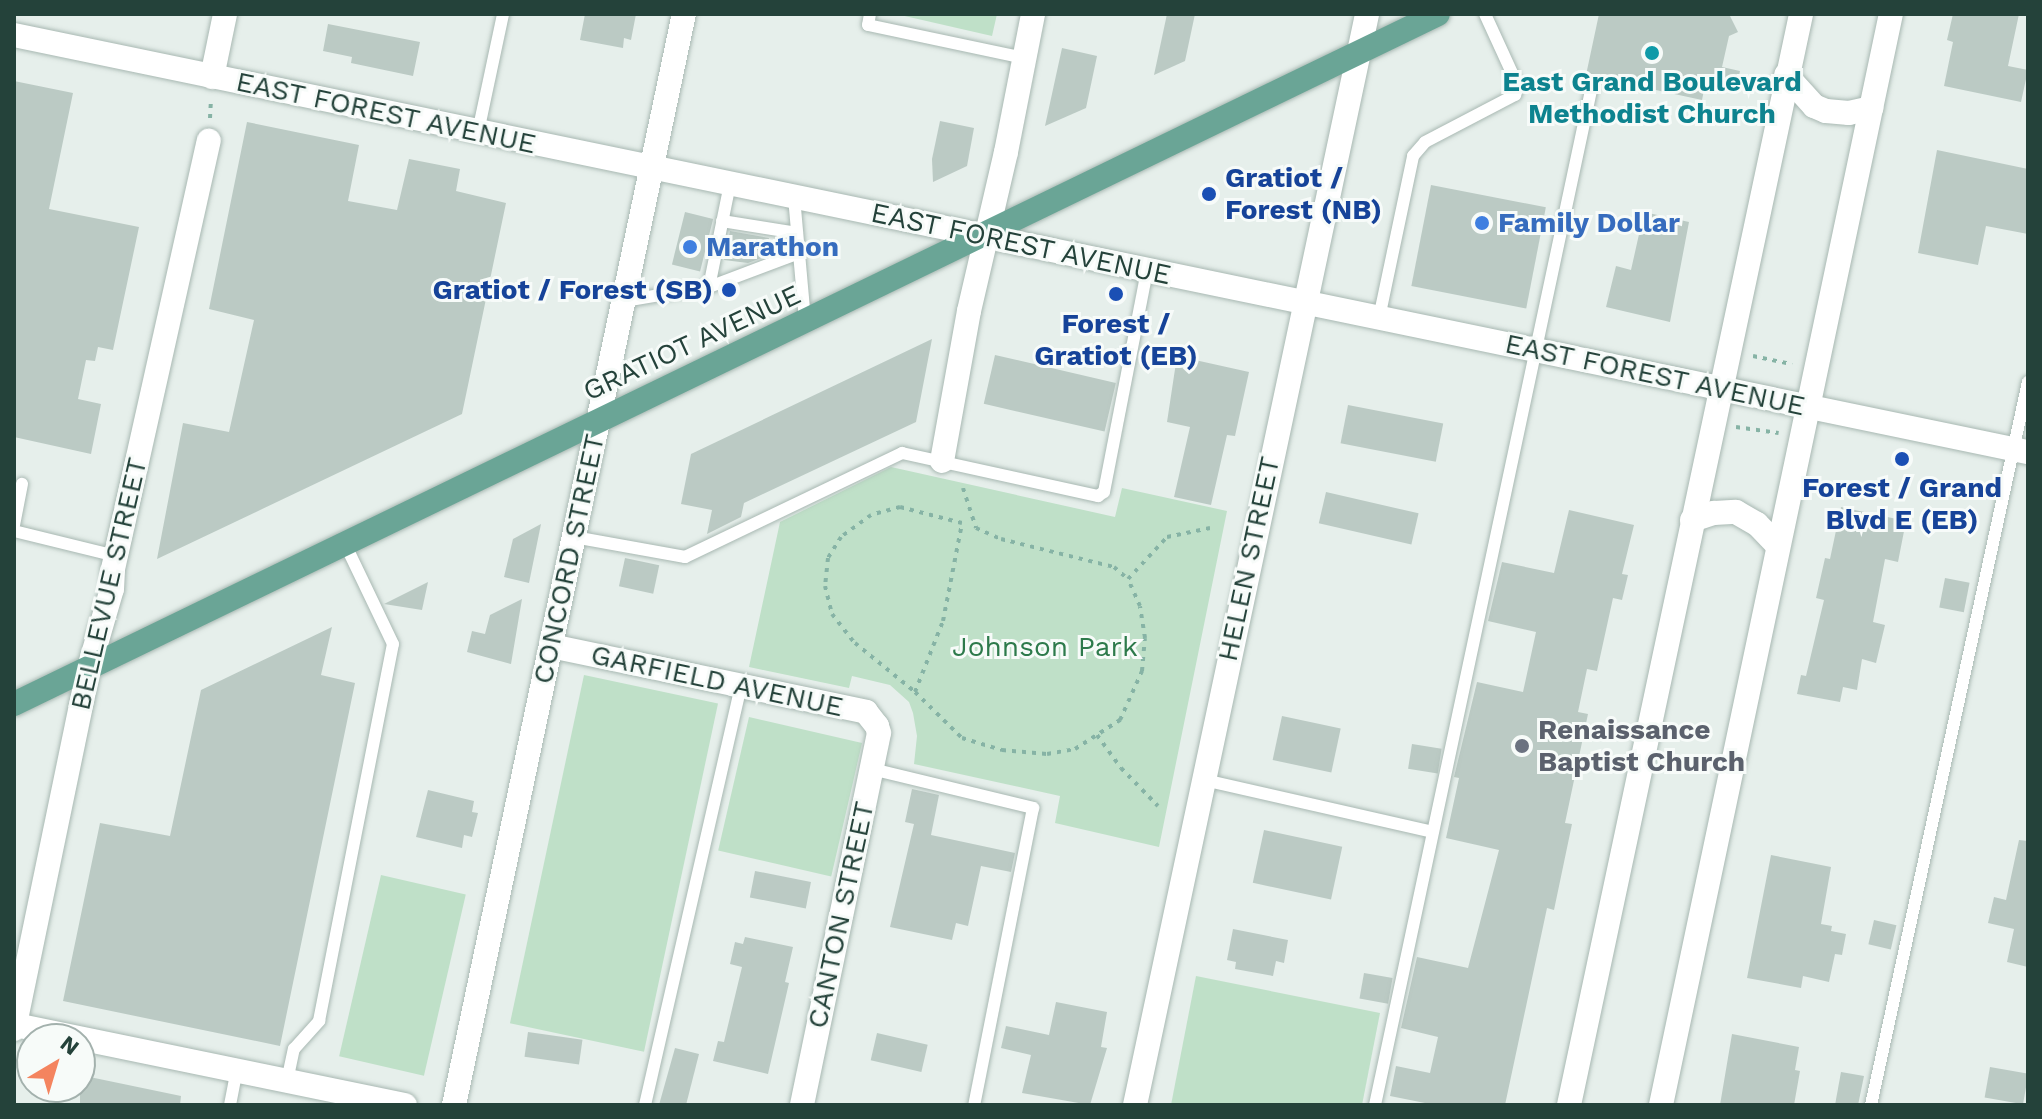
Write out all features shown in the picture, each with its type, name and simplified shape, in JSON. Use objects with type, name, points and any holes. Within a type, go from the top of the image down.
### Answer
[{"type":"main road","name":"GRATIOT AVENUE","points":[[14,704],[1438,14]]},
{"type":"street","points":[[212,77],[225,14]]},
{"type":"street","name":"CONCORD STREET","points":[[454,1105],[684,14]]},
{"type":"street","points":[[942,461],[984,236],[1006,152],[1033,14]]},
{"type":"street","name":"HELEN STREET","points":[[1135,1105],[1303,302],[1315,267],[1367,14]]},
{"type":"street","points":[[1569,1105],[1801,14]]},
{"type":"street","points":[[1661,1105],[1891,14]]},
{"type":"street","name":"EAST FOREST AVENUE","points":[[14,35],[2020,451]]},
{"type":"street","points":[[1786,75],[1814,106],[1826,111],[1849,113],[1871,108]]},
{"type":"street","name":"BELLEVUE STREET","points":[[14,1027],[89,668],[112,589],[116,556],[209,141]]},
{"type":"street","points":[[1692,520],[1714,513],[1736,512],[1757,524],[1778,546]]},
{"type":"street","name":"GARFIELD AVENUE","points":[[551,646],[866,712],[877,726]]},
{"type":"street","name":"CANTON STREET","points":[[802,1105],[872,769],[879,733],[877,726]]},
{"type":"street","points":[[14,1027],[405,1105]]},
{"type":"lane","points":[[478,132],[503,14]]},
{"type":"lane","points":[[870,14],[868,25],[1024,58]]},
{"type":"lane","points":[[1379,318],[1413,156],[1425,142],[1515,95],[1518,86],[1485,14]]},
{"type":"lane","points":[[1375,1105],[1533,351],[1592,86]]},
{"type":"lane","points":[[709,287],[730,184]]},
{"type":"lane","points":[[794,197],[806,322]]},
{"type":"lane","points":[[722,221],[797,233]]},
{"type":"lane","points":[[624,301],[709,287],[799,253]]},
{"type":"lane","points":[[574,537],[685,557],[902,453],[1098,496],[1104,492],[1147,270]]},
{"type":"lane","points":[[1871,1105],[2020,451],[2028,382]]},
{"type":"lane","points":[[22,484],[14,528],[116,556]]},
{"type":"lane","points":[[287,1081],[294,1049],[319,1021],[393,644],[345,544]]},
{"type":"lane","points":[[645,1105],[741,686]]},
{"type":"lane","points":[[872,769],[1033,808],[974,1105]]},
{"type":"lane","points":[[1204,780],[1432,832]]},
{"type":"lane","points":[[230,1105],[237,1070]]},
{"type":"path","points":[[209,141],[212,77]]},
{"type":"path","points":[[1751,356],[1798,365]]},
{"type":"path","points":[[1730,426],[1780,433]]},
{"type":"path","points":[[963,488],[976,528],[1001,539],[1114,567],[1128,579],[1140,606],[1145,638],[1142,671],[1120,720],[1075,749],[1047,754],[1002,750],[962,738],[915,692],[855,643],[832,614],[825,586],[828,558],[841,537],[871,515],[900,507],[962,523],[973,519]]},
{"type":"path","points":[[915,692],[943,621],[962,523]]},
{"type":"path","points":[[1128,579],[1167,537],[1210,528]]},
{"type":"path","points":[[1097,735],[1121,768],[1158,806]]},
{"type":"green space","points":[[896,14],[997,14],[992,36]]},
{"type":"green space","name":"Johnson Park","points":[[891,467],[1115,517],[1122,488],[1227,511],[1159,847],[1055,823],[1060,796],[914,764],[917,736],[913,713],[909,702],[890,685],[852,676],[849,688],[749,667],[780,522]]},
{"type":"green space","points":[[584,675],[718,703],[644,1052],[510,1023]]},
{"type":"green space","points":[[749,717],[862,743],[831,877],[718,850]]},
{"type":"green space","points":[[381,875],[466,895],[424,1076],[339,1056]]},
{"type":"green space","points":[[1196,976],[1380,1013],[1362,1105],[1171,1105]]},
{"type":"building","points":[[585,14],[636,14],[631,40],[624,38],[623,48],[580,40]]},
{"type":"building","points":[[1167,14],[1195,14],[1185,61],[1154,75]]},
{"type":"building","name":"East Grand Boulevard Methodist Church","points":[[1599,14],[1729,14],[1738,32],[1729,36],[1722,67],[1740,71],[1736,91],[1718,87],[1717,93],[1704,90],[1702,100],[1586,75]]},
{"type":"building","points":[[1953,14],[2019,14],[2008,66],[2028,70],[2021,102],[1944,86],[1953,42],[1947,40]]},
{"type":"building","points":[[328,24],[420,42],[413,76],[351,63],[352,57],[323,51]]},
{"type":"building","points":[[1062,48],[1097,56],[1086,108],[1045,126]]},
{"type":"building","points":[[14,81],[73,93],[49,209],[139,227],[113,350],[98,347],[95,361],[86,360],[78,399],[101,404],[91,454],[14,437]]},
{"type":"building","points":[[940,121],[974,128],[967,166],[933,182],[932,159]]},
{"type":"building","points":[[247,122],[359,145],[348,201],[397,210],[409,159],[460,169],[456,191],[506,203],[462,414],[157,559],[183,423],[229,432],[254,320],[209,309]]},
{"type":"building","points":[[1937,150],[2028,169],[2028,234],[1986,226],[1978,265],[1918,253]]},
{"type":"building","points":[[1431,185],[1546,207],[1526,308],[1411,286]]},
{"type":"building","points":[[685,212],[713,219],[700,271],[672,264]]},
{"type":"building","points":[[1644,212],[1689,222],[1670,322],[1606,307],[1616,266],[1631,270]]},
{"type":"building","points":[[730,231],[769,238],[767,256],[748,263],[724,260]]},
{"type":"building","points":[[932,339],[916,422],[744,503],[741,517],[707,534],[712,510],[681,504],[691,454]]},
{"type":"building","points":[[995,355],[1116,383],[1105,432],[984,404]]},
{"type":"building","points":[[1177,356],[1249,372],[1235,436],[1227,435],[1211,505],[1174,497],[1190,427],[1167,422]]},
{"type":"building","points":[[1348,405],[1443,424],[1436,462],[1341,443]]},
{"type":"building","points":[[1326,492],[1419,513],[1411,545],[1319,523]]},
{"type":"building","points":[[1841,507],[1906,521],[1898,562],[1885,559],[1873,622],[1885,625],[1876,663],[1862,659],[1857,690],[1843,687],[1840,702],[1797,694],[1801,675],[1806,676],[1824,600],[1816,598],[1825,558],[1830,559]]},
{"type":"building","points":[[1569,510],[1634,525],[1622,574],[1628,575],[1622,600],[1613,598],[1597,671],[1587,669],[1578,712],[1588,714],[1565,823],[1572,824],[1554,910],[1547,908],[1505,1105],[1435,1105],[1390,1096],[1396,1066],[1430,1073],[1438,1037],[1401,1028],[1417,957],[1468,968],[1499,850],[1446,838],[1459,778],[1454,777],[1477,682],[1523,692],[1536,632],[1488,621],[1502,562],[1554,573]]},
{"type":"building","points":[[541,524],[529,583],[504,577],[513,539]]},
{"type":"building","points":[[625,558],[659,565],[653,594],[619,586]]},
{"type":"building","points":[[1945,578],[1970,583],[1964,612],[1939,607]]},
{"type":"building","points":[[428,582],[422,610],[384,604]]},
{"type":"building","points":[[522,599],[511,664],[467,652],[472,631],[485,634],[490,615]]},
{"type":"building","points":[[332,627],[321,675],[355,683],[280,1046],[63,1001],[100,823],[170,836],[201,690]]},
{"type":"building","points":[[1282,716],[1341,728],[1331,772],[1273,760]]},
{"type":"building","points":[[1412,744],[1442,749],[1438,773],[1408,769]]},
{"type":"building","points":[[912,789],[939,795],[931,835],[1015,853],[1011,872],[981,866],[968,926],[956,923],[952,940],[890,927],[914,824],[905,822]]},
{"type":"building","points":[[428,790],[474,801],[472,812],[478,813],[472,837],[464,835],[462,848],[416,837]]},
{"type":"building","points":[[1264,830],[1342,847],[1331,899],[1253,883]]},
{"type":"building","points":[[2019,840],[2028,841],[2028,967],[2007,962],[2014,929],[1988,923],[1994,897],[2006,900]]},
{"type":"building","points":[[1771,855],[1831,867],[1821,924],[1832,926],[1831,931],[1846,934],[1842,955],[1835,954],[1829,982],[1803,976],[1801,988],[1747,978]]},
{"type":"building","points":[[755,871],[811,882],[806,908],[750,898]]},
{"type":"building","points":[[1874,920],[1896,925],[1891,950],[1868,944]]},
{"type":"building","points":[[1233,929],[1288,940],[1284,963],[1276,961],[1273,976],[1235,969],[1236,962],[1227,960]]},
{"type":"building","points":[[745,937],[793,947],[785,982],[789,983],[768,1074],[713,1061],[718,1041],[724,1042],[742,967],[730,964],[735,942],[743,944]]},
{"type":"building","points":[[1364,973],[1393,978],[1388,1004],[1359,999]]},
{"type":"building","points":[[1056,1002],[1107,1012],[1101,1047],[1107,1048],[1090,1105],[1022,1093],[1031,1055],[1001,1048],[1006,1026],[1049,1035]]},
{"type":"building","points":[[528,1032],[582,1040],[579,1064],[525,1057]]},
{"type":"building","points":[[877,1033],[928,1045],[921,1072],[871,1060]]},
{"type":"building","points":[[1732,1034],[1799,1047],[1795,1070],[1800,1071],[1794,1105],[1720,1105]]},
{"type":"building","points":[[675,1048],[699,1054],[686,1105],[659,1105]]},
{"type":"building","points":[[1990,1067],[2028,1074],[2023,1104],[1985,1098]]},
{"type":"building","points":[[1841,1072],[1864,1076],[1858,1105],[1835,1105]]},
{"type":"building","points":[[96,1078],[181,1096],[180,1105],[80,1105],[96,1103]]},
{"type":"place","name":"East Grand Boulevard Methodist Church","points":[[1652,53]]},
{"type":"place","name":"Gratiot / Forest (NB)","points":[[1209,194]]},
{"type":"place","name":"Family Dollar","points":[[1482,223]]},
{"type":"place","name":"Marathon","points":[[690,247]]},
{"type":"place","name":"Gratiot / Forest (SB)","points":[[729,290]]},
{"type":"place","name":"Forest / Gratiot (EB)","points":[[1116,294]]},
{"type":"place","name":"Forest / Grand Blvd E (EB)","points":[[1902,459]]},
{"type":"place","name":"Renaissance Baptist Church","points":[[1522,746]]}]
